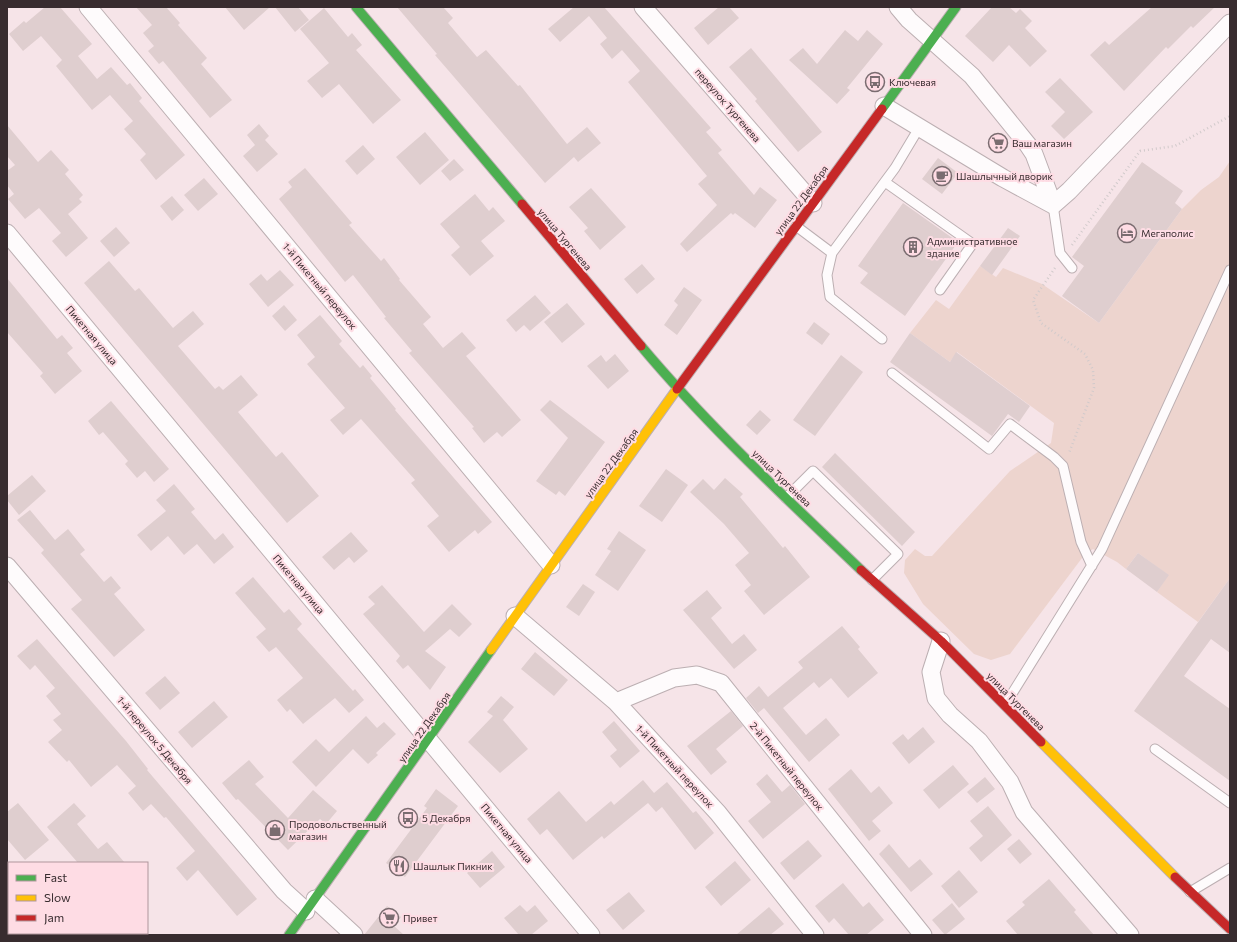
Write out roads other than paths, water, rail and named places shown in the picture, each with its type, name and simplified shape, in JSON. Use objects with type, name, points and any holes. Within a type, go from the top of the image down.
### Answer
[{"type":"street","name":"1-й Пикетный переулок","points":[[88,7],[551,565]]},
{"type":"street","name":"улица Тургенева","points":[[356,7],[677,389],[786,498],[872,580],[941,641],[1190,892],[1230,928]]},
{"type":"street","name":"переулок Тургенева","points":[[643,7],[813,204]]},
{"type":"street","points":[[898,7],[975,80],[1028,145],[1034,154],[1053,205]]},
{"type":"street","name":"улица 22 Декабря","points":[[289,935],[677,389],[956,7]]},
{"type":"street","points":[[1053,205],[1069,191],[1230,23]]},
{"type":"street","points":[[884,106],[1003,178],[1053,205]]},
{"type":"street","name":"Пикетная улица","points":[[7,233],[591,935]]},
{"type":"street","name":"1-й переулок 5 Декабря","points":[[7,566],[279,885],[351,934]]},
{"type":"street","name":"1-й Пикетный переулок","points":[[515,616],[616,702],[718,813],[815,935]]},
{"type":"street","points":[[941,641],[930,672],[936,698],[950,715],[980,741],[1010,782],[1024,812],[1130,935]]},
{"type":"street","name":"2-й Пикетный переулок","points":[[616,702],[674,678],[697,675],[720,683],[923,935]]},
{"type":"lane","points":[[882,339],[830,297],[827,275],[832,253],[895,168],[919,128]]},
{"type":"lane","points":[[885,182],[970,242],[971,246],[940,290]]},
{"type":"lane","points":[[1053,205],[1057,242],[1063,258],[1072,268]]},
{"type":"lane","points":[[796,226],[832,253]]},
{"type":"lane","points":[[1005,705],[1102,549],[1230,270]]},
{"type":"lane","points":[[892,373],[990,449],[1010,424],[1054,457],[1063,466],[1081,542],[1092,566]]},
{"type":"lane","points":[[786,498],[813,471],[898,554],[872,580]]},
{"type":"lane","points":[[1155,749],[1230,803]]},
{"type":"lane","points":[[1190,892],[1230,869]]},
{"type":"place","name":"Ключевая","points":[[875,82]]},
{"type":"place","name":"Ваш магазин","points":[[998,143]]},
{"type":"place","name":"Шашлычный дворик","points":[[942,176]]},
{"type":"place","name":"Мегаполис","points":[[1127,233]]},
{"type":"place","name":"Административное здание","points":[[913,247]]},
{"type":"place","name":"5 Декабря","points":[[408,818]]},
{"type":"place","name":"Продовольственный магазин","points":[[275,830]]},
{"type":"place","name":"Шашлык Пикник","points":[[399,866]]},
{"type":"place","name":"Привет","points":[[389,918]]}]
